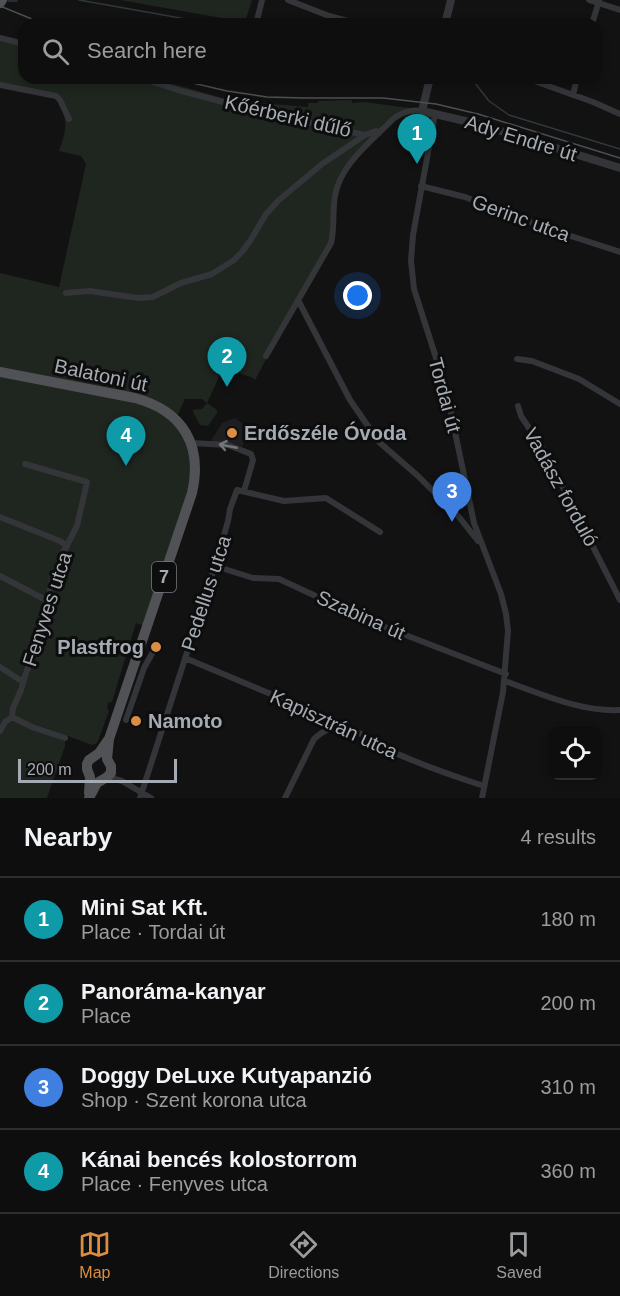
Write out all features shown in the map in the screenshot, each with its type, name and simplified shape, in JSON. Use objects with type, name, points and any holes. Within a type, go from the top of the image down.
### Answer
[{"type":"main road","name":"Balatoni út","points":[[0,372],[144,401],[164,410],[176,420],[189,436],[195,454],[196,472],[192,493],[126,704],[109,739],[87,764],[87,769],[103,773]]},
{"type":"main road","name":"Balatoni út","points":[[89,797],[103,773],[109,739]]},
{"type":"main road","points":[[96,755],[104,756],[103,773]]},
{"type":"street","points":[[258,18],[262,0]]},
{"type":"street","points":[[288,0],[336,18]]},
{"type":"street","points":[[447,18],[452,0]]},
{"type":"street","points":[[589,0],[599,1],[620,10]]},
{"type":"street","points":[[594,18],[599,1]]},
{"type":"street","points":[[0,38],[18,42]]},
{"type":"street","name":"Kőérberki dűlő","points":[[157,84],[268,114],[365,135]]},
{"type":"street","points":[[266,356],[331,243],[334,226],[334,199],[339,181],[357,155],[399,115],[413,110],[422,111],[429,84]]},
{"type":"street","points":[[543,84],[620,114]]},
{"type":"street","points":[[573,95],[576,84]]},
{"type":"street","points":[[0,85],[56,96],[69,119]]},
{"type":"street","name":"Ady Endre út","points":[[422,111],[478,124],[620,168]]},
{"type":"street","name":"Tordai út","points":[[435,114],[411,251],[414,289],[446,389],[474,523],[501,594],[509,639],[505,677],[482,798]]},
{"type":"street","name":"Kőérberki dűlő","points":[[66,293],[90,291],[138,298],[153,297],[181,284],[212,274],[242,252],[266,214],[279,200],[322,164],[365,135],[376,131],[380,133]]},
{"type":"street","name":"Gerinc utca","points":[[421,186],[465,197],[543,227],[620,252]]},
{"type":"street","points":[[298,300],[350,400],[375,436],[459,517],[487,554]]},
{"type":"street","points":[[517,359],[532,361],[579,379],[620,404]]},
{"type":"street","name":"Vadász forduló","points":[[518,406],[521,416],[553,467],[620,600]]},
{"type":"street","name":"Pedellus utca","points":[[140,795],[215,566],[236,492],[239,489],[244,491],[253,460],[250,453],[231,446],[192,443]]},
{"type":"street","name":"Fenyves utca","points":[[0,731],[5,722],[12,717],[13,708],[45,618],[52,579],[77,526],[87,482],[25,464]]},
{"type":"street","points":[[244,491],[284,501],[326,498],[380,532]]},
{"type":"street","points":[[0,517],[60,541],[67,546]]},
{"type":"street","name":"Szabina út","points":[[215,566],[253,578],[279,579],[372,622],[569,703],[587,708],[620,710]]},
{"type":"street","points":[[0,576],[48,601]]},
{"type":"street","points":[[126,720],[126,704],[154,651]]},
{"type":"street","name":"Kapisztrán utca","points":[[185,658],[316,713],[333,728],[352,729],[390,751],[484,786]]},
{"type":"street","points":[[0,667],[23,682]]},
{"type":"street","points":[[12,717],[32,727],[65,738]]},
{"type":"street","points":[[285,798],[314,739],[322,731],[333,728]]},
{"type":"street","points":[[103,773],[122,781],[140,795],[151,798]]},
{"type":"shaded area","points":[[120,0],[252,0],[246,18],[222,18]]},
{"type":"shaded area","points":[[0,38],[18,42],[18,84],[173,84],[230,100],[308,107],[308,103],[318,103],[318,101],[352,100],[352,103],[365,102],[409,108],[409,111],[398,115],[357,155],[339,181],[333,234],[255,380],[225,369],[207,403],[202,399],[185,399],[176,419],[196,466],[147,627],[136,623],[112,702],[108,703],[109,711],[98,741],[92,745],[68,736],[65,738],[65,746],[47,798],[0,798],[0,273],[59,287],[86,164],[81,156],[59,151],[65,125],[58,99],[0,86]]},
{"type":"shaded area","points":[[207,403],[217,410],[217,413],[208,426],[200,425],[193,410],[202,409]]},
{"type":"shaded area","name":"Erdőszéle Óvoda","points":[[235,418],[251,430],[242,447],[228,442],[212,442],[222,423]]},
{"type":"waterway","points":[[79,0],[180,18]]},
{"type":"waterway","points":[[8,1],[17,1]]},
{"type":"waterway","points":[[476,84],[489,101],[509,115],[620,149]]},
{"type":"tram line","points":[[0,6],[29,18]]},
{"type":"tram line","points":[[197,84],[267,97],[383,98],[436,104],[478,114],[620,158]]},
{"type":"place","name":"Mini Sat Kft.","points":[[417,164]]},
{"type":"place","name":"Panoráma-kanyar","points":[[227,387]]},
{"type":"place","name":"Erdőszéle Óvoda","points":[[232,433]]},
{"type":"place","name":"Kánai bencés kolostorrom","points":[[126,466]]},
{"type":"place","name":"Doggy DeLuxe Kutyapanzió","points":[[452,522]]},
{"type":"place","name":"Plastfrog","points":[[156,647]]},
{"type":"place","name":"Namoto","points":[[136,721]]}]
